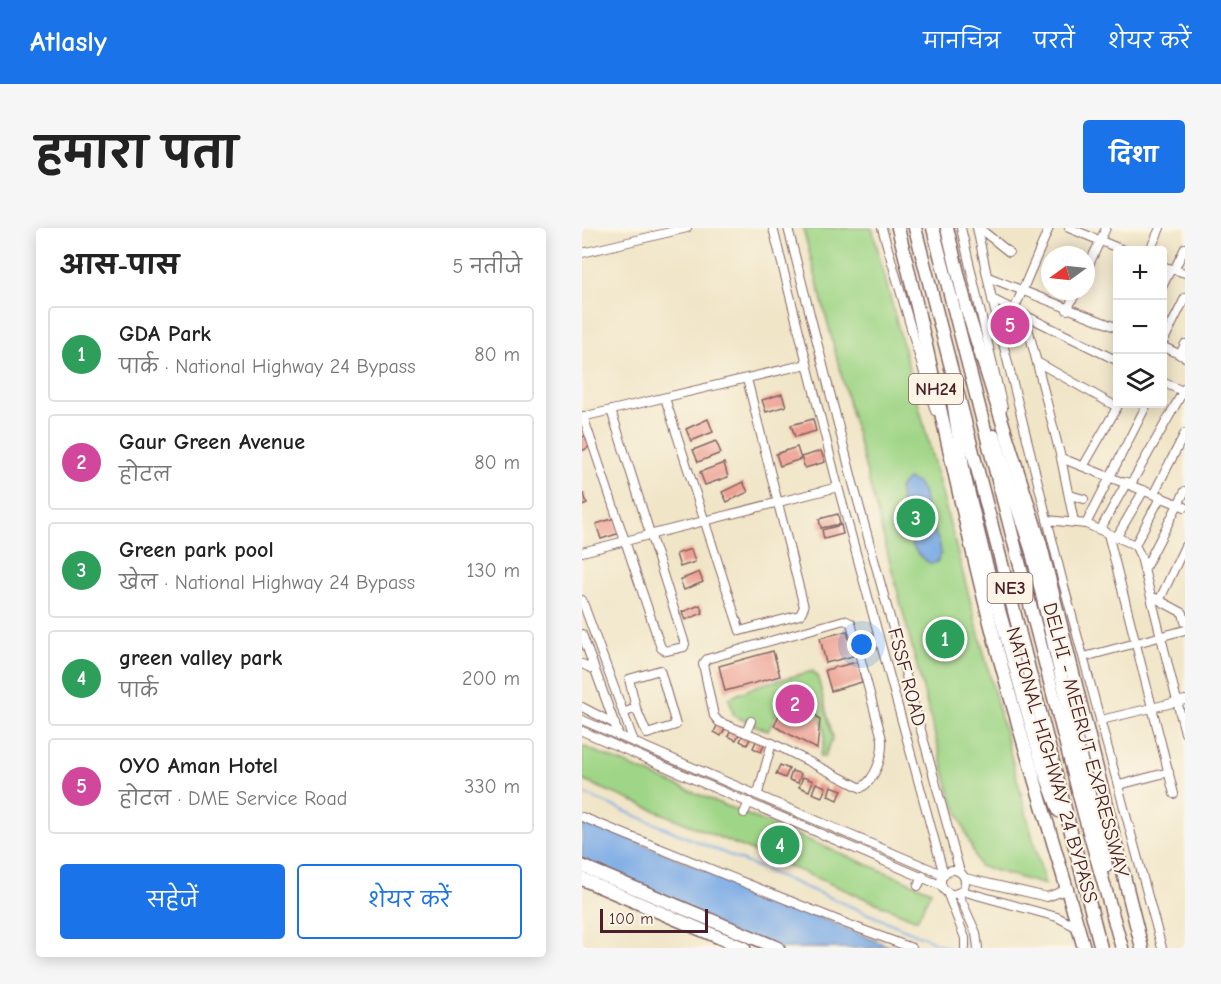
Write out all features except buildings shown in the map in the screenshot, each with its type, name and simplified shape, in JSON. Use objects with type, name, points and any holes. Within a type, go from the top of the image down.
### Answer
[{"type":"highway","name":"NH24","points":[[898,228],[923,326],[948,453]]},
{"type":"highway","name":"DELHI - MEERUT EXPRESSWAY","points":[[915,228],[1101,948]]},
{"type":"highway","name":"DELHI - MEERUT EXPRESSWAY","points":[[933,228],[1078,793],[1122,948]]},
{"type":"highway","points":[[947,228],[967,310],[1011,443],[1040,543],[1054,621],[1103,848],[1110,904]]},
{"type":"highway","points":[[941,324],[964,474],[1001,639],[1043,767],[1080,867]]},
{"type":"highway","points":[[970,373],[1010,482],[1054,621],[1142,948]]},
{"type":"highway","name":"NATIONAL HIGHWAY 24 BYPASS","points":[[948,453],[1001,639],[1084,948]]},
{"type":"highway","points":[[582,866],[778,948]]},
{"type":"highway","points":[[582,879],[744,948]]},
{"type":"street","points":[[582,253],[687,228]]},
{"type":"street","name":"FSSF ROAD","points":[[773,228],[838,487],[944,874]]},
{"type":"street","points":[[788,228],[853,483],[963,875],[960,892],[976,933],[978,946],[987,948]]},
{"type":"street","points":[[882,228],[910,331],[948,453]]},
{"type":"street","points":[[961,228],[1011,443]]},
{"type":"street","points":[[978,228],[1009,252]]},
{"type":"street","points":[[978,228],[992,299],[1047,520],[1162,948]]},
{"type":"street","points":[[1014,310],[1050,228]]},
{"type":"street","points":[[1069,228],[1113,246]]},
{"type":"street","points":[[1095,252],[1106,228]]},
{"type":"street","points":[[1152,246],[1160,228]]},
{"type":"street","points":[[1167,279],[1185,248]]},
{"type":"street","points":[[1167,267],[1185,273]]},
{"type":"street","points":[[988,277],[1068,310],[1113,324]]},
{"type":"street","points":[[1167,335],[1185,298]]},
{"type":"street","points":[[992,299],[1113,359]]},
{"type":"street","points":[[1068,310],[1073,300]]},
{"type":"street","points":[[1025,316],[1061,458],[1074,522]]},
{"type":"street","points":[[1167,348],[1182,356],[1185,344]]},
{"type":"street","points":[[1037,362],[1113,402]]},
{"type":"street","points":[[611,410],[685,644],[684,647],[666,651],[661,648],[583,416],[807,364]]},
{"type":"street","points":[[665,398],[740,631],[800,615],[803,610],[747,379]]},
{"type":"street","points":[[1167,384],[1184,390],[1129,483],[1104,532],[1137,642],[1174,794]]},
{"type":"street","points":[[1084,465],[1116,408]]},
{"type":"street","points":[[1086,524],[1108,475],[1145,408]]},
{"type":"street","points":[[1185,433],[1135,545],[1144,570],[1160,637],[1181,701],[1185,733]]},
{"type":"street","points":[[1061,458],[1084,465],[1182,505]]},
{"type":"street","points":[[582,552],[838,487]]},
{"type":"street","points":[[1116,538],[1144,490]]},
{"type":"street","points":[[1144,570],[1182,505],[1185,491]]},
{"type":"street","points":[[1069,495],[1084,499]]},
{"type":"street","points":[[1047,520],[1086,524],[1135,545]]},
{"type":"street","points":[[1160,599],[1185,546]]},
{"type":"street","points":[[1151,596],[1184,612],[1185,622]]},
{"type":"street","points":[[582,600],[638,755]]},
{"type":"street","points":[[848,620],[851,623],[882,739],[882,750],[871,782],[861,789],[772,743],[716,719],[703,661],[848,620]]},
{"type":"street","points":[[1084,657],[1185,630]]},
{"type":"street","points":[[582,634],[624,749]]},
{"type":"street","points":[[582,664],[595,670]]},
{"type":"street","points":[[660,670],[676,725],[645,734],[636,708],[628,679],[660,670]]},
{"type":"street","points":[[1101,720],[1181,701]]},
{"type":"street","points":[[582,707],[615,724]]},
{"type":"street","points":[[623,713],[636,708]]},
{"type":"street","points":[[582,720],[944,874]]},
{"type":"street","points":[[746,733],[751,721]]},
{"type":"street","points":[[582,731],[922,876],[945,889],[1057,917],[1079,929]]},
{"type":"street","points":[[758,793],[772,743]]},
{"type":"street","points":[[1119,785],[1168,772]]},
{"type":"street","points":[[744,813],[749,802]]},
{"type":"street","points":[[582,817],[912,948]]},
{"type":"street","points":[[944,874],[950,870],[1047,897],[1063,891],[1066,881]]},
{"type":"street","points":[[944,874],[945,889],[965,946]]},
{"type":"street","points":[[918,886],[922,876]]},
{"type":"green space","points":[[803,228],[872,228],[1045,885],[979,866],[950,793]]},
{"type":"green space","points":[[813,671],[818,678],[833,738],[824,757],[820,756],[824,740],[823,725],[817,712],[806,699],[800,711],[781,705],[768,731],[734,716],[729,698],[759,685]]},
{"type":"green space","points":[[582,746],[931,891],[917,920],[582,780]]},
{"type":"water","points":[[907,479],[917,483],[923,491],[927,512],[940,545],[941,554],[937,562],[932,564],[916,551],[907,531],[899,488]]},
{"type":"water","points":[[582,819],[893,948],[767,948],[582,870]]},
{"type":"waterway","points":[[582,793],[949,948]]},
{"type":"place","name":"OYO Aman Hotel","points":[[1010,325]]},
{"type":"place","name":"Green park pool","points":[[916,518]]},
{"type":"place","name":"GDA Park","points":[[945,639]]},
{"type":"place","name":"Gaur Green Avenue","points":[[795,704]]},
{"type":"place","name":"green valley park","points":[[780,845]]}]
